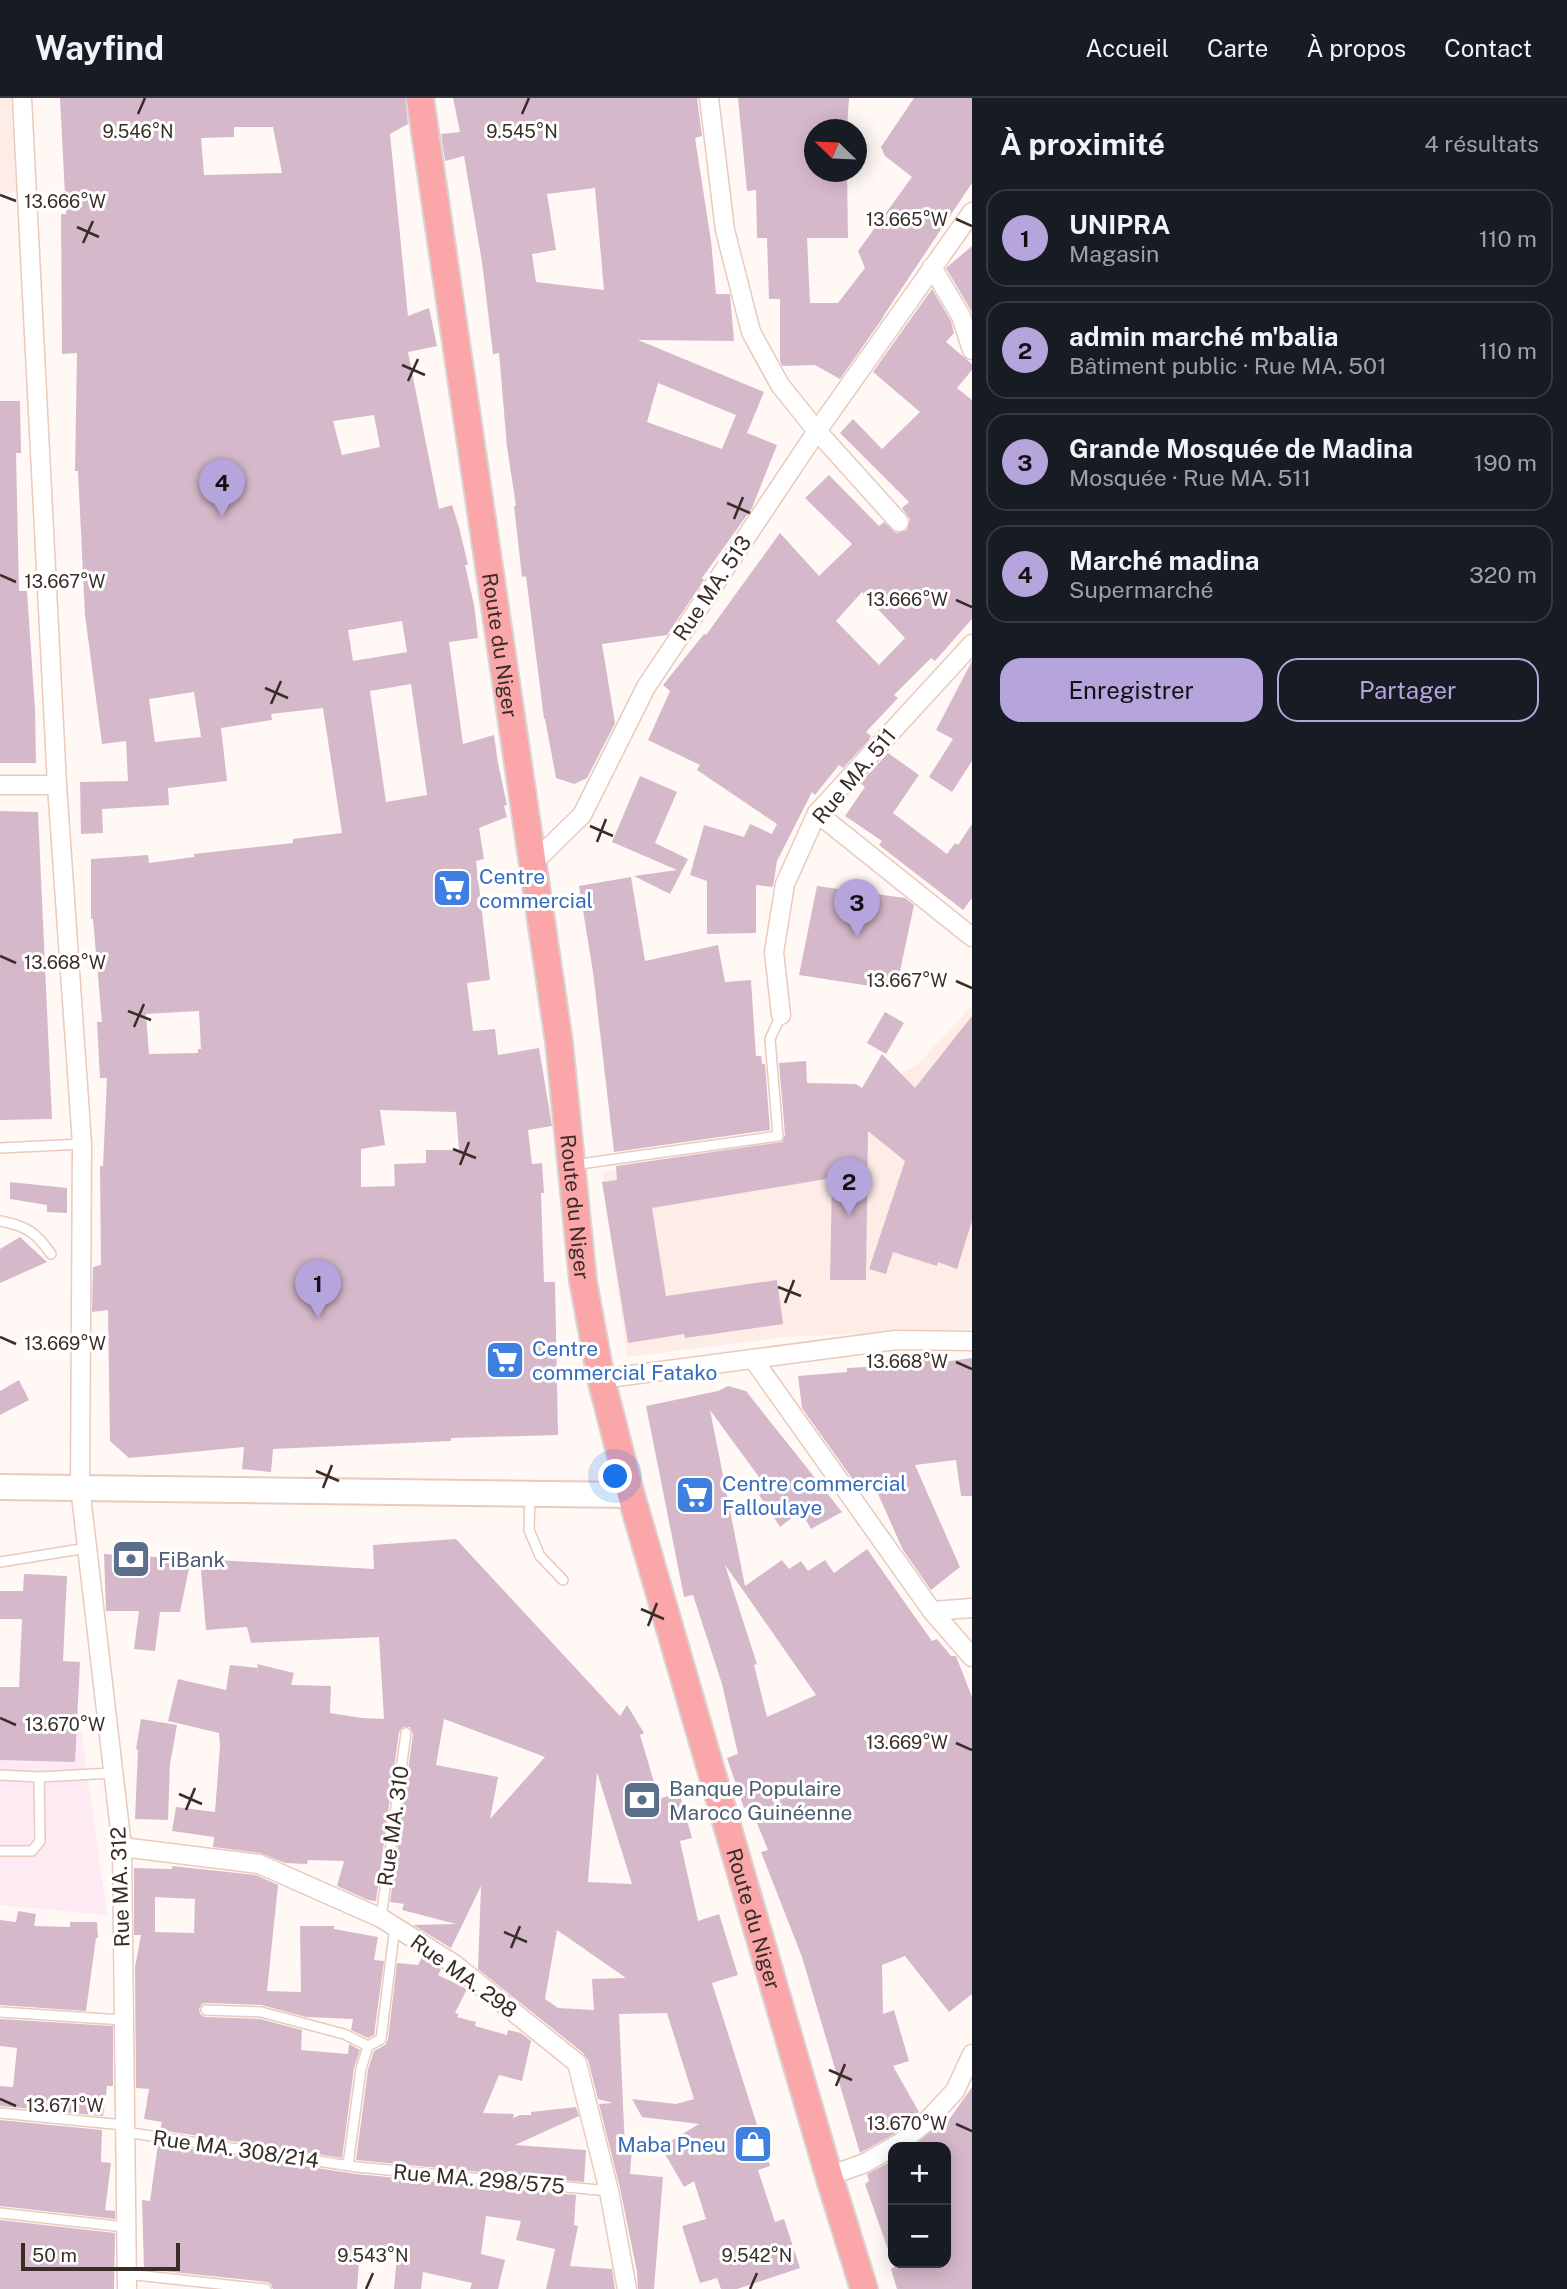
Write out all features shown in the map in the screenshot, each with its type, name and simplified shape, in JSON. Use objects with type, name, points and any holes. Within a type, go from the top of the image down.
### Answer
[{"type":"main road","name":"Route du Niger","points":[[420,98],[559,1042],[583,1281],[601,1380],[631,1495],[864,2289]]},
{"type":"main road","points":[[0,1487],[631,1495]]},
{"type":"street","name":"Rue MA. 312","points":[[22,98],[57,785],[82,1144],[80,1487],[122,1847],[127,2282]]},
{"type":"street","points":[[709,98],[725,230],[751,332],[780,385],[817,431],[899,522]]},
{"type":"street","name":"Rue MA. 513","points":[[533,863],[583,815],[646,687],[817,431],[972,212]]},
{"type":"street","points":[[932,267],[961,316],[972,350]]},
{"type":"street","name":"Rue MA. 511","points":[[781,1015],[774,952],[785,884],[817,813],[972,643]]},
{"type":"street","points":[[0,785],[57,785]]},
{"type":"street","points":[[817,813],[972,937]]},
{"type":"street","points":[[601,1380],[896,1340],[972,1341]]},
{"type":"street","points":[[753,1359],[932,1611],[972,1657]]},
{"type":"street","points":[[932,1611],[972,1608]]},
{"type":"street","name":"Rue MA. 298","points":[[122,1847],[259,1864],[388,1922],[454,1964],[577,2063],[610,2191],[627,2289]]},
{"type":"street","points":[[830,2176],[865,2163],[900,2143],[925,2123],[955,2091],[972,2054]]},
{"type":"lane","points":[[572,1165],[778,1136],[770,1039],[781,1015]]},
{"type":"lane","points":[[0,1148],[82,1144]]},
{"type":"lane","points":[[0,1221],[26,1226],[51,1254]]},
{"type":"lane","points":[[530,1494],[529,1530],[540,1556],[563,1580]]},
{"type":"lane","points":[[0,1562],[87,1548]]},
{"type":"lane","name":"Rue MA. 310","points":[[368,2046],[381,2039],[388,1922],[406,1734]]},
{"type":"lane","points":[[0,1775],[39,1777],[113,1773]]},
{"type":"lane","points":[[0,1851],[32,1851],[40,1841],[39,1777]]},
{"type":"lane","points":[[206,2010],[261,2012],[344,2034],[368,2046],[361,2069],[348,2165]]},
{"type":"lane","points":[[0,2012],[123,2020]]},
{"type":"lane","name":"Rue MA. 308/214","points":[[0,2113],[124,2128],[348,2165]]},
{"type":"lane","name":"Rue MA. 298/575","points":[[348,2165],[610,2191]]},
{"type":"lane","points":[[0,2213],[125,2227]]},
{"type":"lane","points":[[127,2282],[266,2289]]},
{"type":"shaded area","points":[[0,98],[11,98],[16,192],[0,194]]},
{"type":"shaded area","points":[[972,1005],[972,1329],[785,1337],[627,1357],[602,1173],[789,1136],[918,1064]]},
{"type":"shaded area","points":[[0,1727],[81,1729],[107,1915],[0,1905]]},
{"type":"building","points":[[60,98],[405,98],[408,124],[390,134],[408,316],[429,308],[437,346],[408,352],[439,509],[452,505],[459,527],[468,565],[465,565],[478,638],[449,642],[463,744],[494,735],[507,805],[504,806],[507,817],[479,828],[484,859],[476,861],[490,980],[467,983],[473,1031],[495,1029],[498,1055],[539,1048],[552,1126],[528,1130],[532,1164],[542,1163],[544,1282],[555,1282],[558,1435],[451,1438],[451,1441],[273,1449],[271,1472],[242,1469],[244,1447],[129,1458],[110,1441],[108,1310],[92,1312],[93,1267],[101,1265],[100,1166],[103,1166],[107,1078],[100,1078],[97,1022],[102,1022],[91,919],[91,859],[148,855],[149,863],[194,857],[194,854],[293,843],[293,839],[342,833],[323,708],[271,714],[272,720],[221,728],[227,781],[168,788],[169,805],[102,809],[103,833],[81,834],[80,782],[128,781],[126,741],[102,744],[85,615],[78,471],[75,471],[77,353],[62,354],[61,214],[66,214]],"holes":[[[234,127],[273,127],[282,173],[204,175],[201,138],[234,137]],[[374,415],[380,447],[342,455],[333,421]],[[402,621],[407,652],[353,661],[348,630]],[[411,684],[427,795],[386,802],[370,691]],[[194,692],[201,737],[155,742],[149,699]],[[199,1011],[201,1049],[198,1049],[198,1053],[149,1054],[146,1014]],[[380,1110],[456,1112],[459,1150],[426,1150],[426,1163],[394,1164],[395,1186],[361,1187],[361,1149],[385,1145]]]},
{"type":"building","points":[[453,98],[697,98],[702,136],[695,138],[711,241],[716,294],[730,294],[734,341],[638,340],[764,392],[747,433],[777,445],[752,508],[702,578],[704,580],[667,635],[602,644],[615,723],[587,778],[574,784],[556,778],[544,719],[526,576],[522,577],[499,353],[493,354],[482,262],[464,156],[445,161],[441,134],[460,132]],"holes":[[[595,188],[604,290],[536,282],[532,254],[556,250],[547,194]],[[658,383],[736,415],[722,449],[647,422]]]},
{"type":"building","points":[[738,98],[849,98],[848,119],[804,119],[804,182],[847,182],[848,238],[807,238],[810,303],[838,303],[865,268],[858,251],[912,177],[885,156],[881,147],[914,98],[972,98],[972,183],[840,379],[815,365],[782,366],[780,299],[769,299],[767,238],[757,238],[756,190],[747,191]]},
{"type":"building","points":[[972,246],[972,312],[946,268]]},
{"type":"building","points":[[932,289],[951,321],[954,333],[946,342],[972,364],[972,370],[957,388],[972,400],[972,619],[935,661],[931,658],[894,695],[898,698],[866,732],[871,736],[869,740],[843,768],[839,765],[815,795],[812,792],[777,861],[773,887],[756,885],[756,933],[707,934],[707,881],[690,875],[704,825],[744,837],[750,824],[772,834],[777,824],[697,770],[700,765],[648,740],[670,691],[663,685],[704,634],[706,635],[780,533],[819,576],[852,544],[805,498],[829,475],[879,526],[884,522],[896,533],[907,530],[910,519],[902,508],[909,502],[840,433],[853,419],[882,449],[920,412],[873,372]],"holes":[[[862,592],[905,638],[879,665],[836,621]]]},
{"type":"building","points":[[0,401],[20,401],[21,453],[16,453],[19,591],[27,591],[36,763],[0,763]]},
{"type":"building","points":[[972,661],[972,761],[952,792],[929,777],[953,739],[936,730]]},
{"type":"building","points":[[888,753],[919,775],[893,813],[947,854],[955,843],[958,845],[972,824],[972,898],[963,910],[879,845],[882,841],[845,816],[865,787],[860,783]]},
{"type":"building","points":[[640,776],[677,792],[655,843],[688,859],[670,894],[634,876],[677,870],[612,842]]},
{"type":"building","points":[[0,811],[38,812],[52,1119],[0,1120]]},
{"type":"building","points":[[631,877],[645,961],[718,945],[725,982],[751,980],[756,1056],[761,1056],[762,1064],[765,1064],[770,1130],[614,1152],[593,972],[579,886]]},
{"type":"building","points":[[817,886],[905,898],[914,905],[896,990],[799,975]]},
{"type":"building","points":[[885,1012],[904,1023],[886,1054],[867,1043]]},
{"type":"building","points":[[972,1016],[972,1221],[957,1269],[938,1262],[937,1266],[893,1252],[886,1274],[869,1269],[905,1161],[868,1131],[866,1280],[830,1280],[832,1178],[652,1208],[666,1296],[777,1280],[783,1324],[685,1338],[684,1334],[628,1343],[602,1182],[617,1180],[616,1166],[782,1142],[785,1135],[779,1063],[806,1061],[807,1083],[856,1084],[862,1088],[882,1054],[915,1088]]},
{"type":"building","points":[[10,1182],[67,1188],[67,1213],[47,1212],[47,1205],[10,1199]]},
{"type":"building","points":[[20,1237],[47,1262],[0,1283],[0,1249]]},
{"type":"building","points":[[935,1353],[936,1363],[972,1358],[972,1496],[961,1496],[956,1460],[915,1465],[960,1567],[931,1590],[903,1550],[874,1485],[861,1491],[802,1408],[798,1376],[847,1372],[847,1368],[887,1366],[886,1359]]},
{"type":"building","points":[[19,1380],[29,1400],[0,1415],[0,1391]]},
{"type":"building","points":[[728,1386],[746,1391],[842,1512],[811,1529],[801,1511],[780,1527],[759,1495],[767,1488],[710,1410],[745,1586],[782,1560],[789,1569],[801,1561],[808,1571],[825,1560],[834,1573],[867,1549],[932,1641],[937,1639],[951,1656],[956,1656],[972,1697],[972,1994],[949,2012],[905,1956],[882,1965],[883,2014],[894,2010],[909,2061],[893,2066],[919,2112],[894,2134],[860,2153],[802,1957],[761,1852],[768,1850],[750,1806],[744,1808],[727,1758],[738,1754],[722,1684],[693,1595],[684,1597],[646,1406],[718,1391]],"holes":[[[725,1565],[816,1695],[767,1717],[754,1665],[757,1664]]]},
{"type":"building","points":[[456,1539],[620,1716],[627,1705],[644,1733],[640,1735],[659,1799],[679,1792],[692,1838],[680,1841],[698,1921],[719,1914],[738,1975],[712,1983],[770,2166],[758,2170],[775,2222],[784,2219],[800,2268],[737,2289],[721,2289],[717,2278],[700,2283],[682,2226],[706,2219],[694,2181],[684,2187],[661,2147],[699,2124],[642,2117],[632,2099],[676,2104],[694,2099],[667,2013],[619,2014],[625,2148],[632,2148],[630,2174],[663,2177],[654,2289],[638,2289],[620,2188],[599,2104],[613,2103],[598,2099],[588,2060],[582,2052],[478,1969],[481,1886],[451,1948],[413,1925],[456,1924],[402,1910],[404,1904],[390,1902],[413,1734],[410,1727],[403,1727],[399,1732],[376,1901],[337,1886],[344,1861],[308,1860],[307,1864],[285,1863],[260,1853],[213,1847],[214,1837],[172,1831],[176,1807],[215,1812],[220,1746],[219,1733],[168,1721],[178,1679],[226,1690],[230,1665],[258,1668],[257,1664],[294,1673],[291,1685],[331,1686],[330,1713],[384,1719],[379,1637],[251,1643],[247,1627],[206,1630],[200,1559],[374,1569],[373,1545]],"holes":[[[444,1719],[545,1757],[490,1819],[498,1777],[436,1765]],[[597,1772],[632,1884],[588,1882]],[[557,1930],[626,1978],[592,1979],[594,2010],[558,2008],[545,1999]]]},
{"type":"building","points":[[104,1554],[191,1559],[180,1612],[160,1612],[155,1651],[134,1649],[139,1611],[106,1611]]},
{"type":"building","points":[[24,1574],[67,1576],[63,1661],[80,1662],[75,1762],[0,1760],[0,1687],[19,1687],[22,1619],[0,1619],[0,1591],[23,1591]]},
{"type":"building","points":[[141,1719],[177,1725],[170,1764],[168,1820],[135,1819],[136,1749]]},
{"type":"building","points":[[172,1866],[256,1875],[278,1885],[267,1991],[301,1992],[300,1926],[334,1926],[334,1929],[378,1937],[374,1960],[384,1961],[374,2035],[368,2038],[351,2030],[353,2019],[306,2017],[261,2005],[206,2003],[199,2009],[200,2014],[205,2017],[260,2019],[302,2030],[301,2050],[348,2054],[349,2044],[360,2050],[354,2068],[342,2158],[160,2130],[162,2122],[144,2119],[149,2089],[136,2088],[135,1967],[141,1935],[134,1935],[134,1868],[172,1869]],"holes":[[[155,1897],[195,1899],[194,1933],[155,1932]]]},
{"type":"building","points":[[18,1911],[36,1914],[34,1926],[70,1927],[70,1922],[97,1922],[98,1938],[86,2011],[0,2005],[0,1920],[16,1922]]},
{"type":"building","points":[[422,1957],[441,1969],[438,1975],[467,1989],[455,2013],[459,2014],[457,2017],[476,2022],[475,2026],[507,2035],[508,2030],[521,2033],[531,2041],[522,2081],[499,2075],[483,2113],[514,2114],[513,2118],[531,2115],[531,2112],[576,2107],[579,2116],[515,2145],[586,2150],[584,2182],[356,2160],[368,2070],[374,2051],[388,2040],[397,1963],[418,1965]]},
{"type":"building","points":[[0,2019],[113,2026],[113,2086],[107,2086],[103,2116],[0,2106],[0,2086],[13,2087],[17,2048],[0,2046]]},
{"type":"building","points":[[972,2087],[972,2289],[897,2289],[893,2268],[951,2268],[951,2142],[919,2142],[942,2121],[946,2124]]},
{"type":"building","points":[[0,2120],[102,2130],[101,2162],[111,2163],[105,2210],[115,2211],[115,2219],[0,2206]]},
{"type":"building","points":[[158,2144],[356,2174],[576,2195],[574,2225],[578,2226],[570,2266],[612,2269],[615,2289],[546,2289],[555,2249],[516,2240],[521,2221],[486,2216],[481,2254],[505,2260],[498,2289],[470,2289],[472,2283],[423,2272],[421,2289],[394,2289],[397,2254],[360,2251],[357,2289],[273,2289],[267,2282],[144,2269],[142,2200],[150,2201]]},
{"type":"building","points":[[888,2163],[888,2249],[865,2184],[869,2181],[867,2174]]},
{"type":"building","points":[[0,2220],[115,2233],[114,2289],[0,2289]]},
{"type":"place","name":"Marché madina","points":[[222,517]]},
{"type":"place","name":"Centre commercial","points":[[452,888]]},
{"type":"place","name":"Grande Mosquée de Madina","points":[[857,937]]},
{"type":"place","name":"admin marché m'balia","points":[[849,1216]]},
{"type":"place","name":"UNIPRA","points":[[318,1318]]},
{"type":"place","name":"Centre commercial Fatako","points":[[505,1360]]},
{"type":"place","name":"Centre commercial Falloulaye","points":[[695,1495]]},
{"type":"place","name":"FiBank","points":[[131,1559]]},
{"type":"place","name":"Banque Populaire Maroco Guinéenne","points":[[642,1800]]},
{"type":"place","name":"Maba Pneu","points":[[753,2144]]}]
